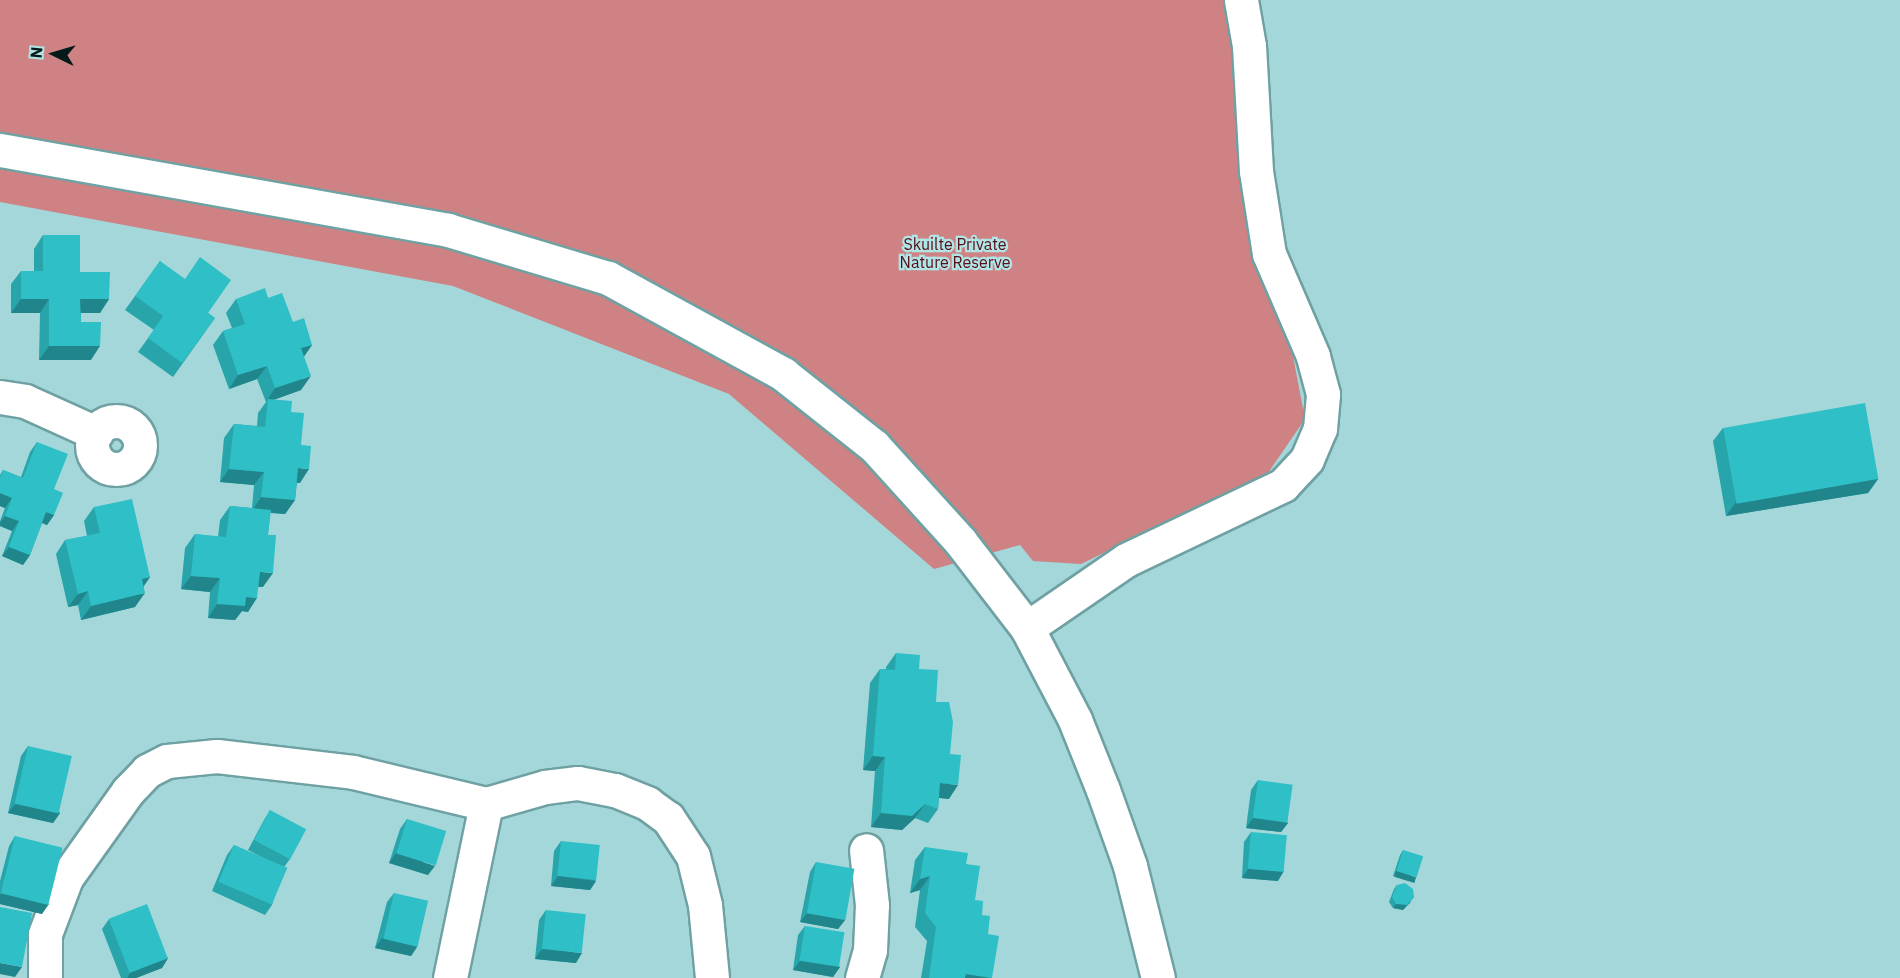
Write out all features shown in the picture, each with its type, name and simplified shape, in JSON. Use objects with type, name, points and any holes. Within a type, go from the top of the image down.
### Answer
[{"type":"street","points":[[1027,628],[1126,560],[1284,485],[1307,459],[1320,429],[1323,394],[1313,356],[1269,254],[1256,171],[1249,46],[1241,0]]},
{"type":"street","points":[[0,150],[448,230],[608,278],[783,374],[874,446],[960,541],[1027,628],[1075,720],[1103,790],[1130,866],[1158,978]]},
{"type":"street","points":[[0,397],[25,401],[96,433]]},
{"type":"street","points":[[45,978],[45,934],[66,878],[128,791],[147,771],[167,761],[218,756],[353,772],[486,804],[544,787],[578,783],[615,790],[654,808],[668,818],[693,856],[705,905],[712,978]]},
{"type":"street","points":[[450,978],[486,804]]},
{"type":"street","points":[[862,978],[870,950],[872,905],[866,850]]},
{"type":"green space","name":"Skuilte Private Nature Reserve","points":[[0,0],[1225,0],[1305,419],[1268,473],[1081,564],[1033,561],[1020,545],[934,569],[729,394],[453,286],[0,202]]},
{"type":"building","points":[[43,235],[80,235],[80,272],[110,272],[109,299],[80,299],[81,322],[101,322],[100,346],[49,346],[49,299],[21,299],[21,271],[43,271]]},
{"type":"building","points":[[200,257],[231,280],[208,313],[215,318],[182,363],[148,338],[163,316],[135,296],[160,261],[185,279]]},
{"type":"building","points":[[265,288],[268,298],[282,293],[293,322],[304,318],[312,345],[301,348],[311,376],[275,388],[267,366],[238,375],[223,331],[245,324],[236,299]]},
{"type":"building","points":[[268,399],[292,401],[291,412],[304,413],[301,445],[311,446],[309,469],[298,468],[295,500],[261,497],[264,472],[229,469],[234,424],[265,427]]},
{"type":"building","points":[[1865,403],[1878,479],[1737,504],[1723,428]]},
{"type":"building","points":[[37,442],[68,454],[54,489],[63,493],[54,515],[46,512],[30,555],[9,547],[19,521],[5,516],[12,498],[0,493],[0,478],[3,470],[23,478]]},
{"type":"building","points":[[132,499],[150,577],[142,579],[145,593],[91,606],[88,591],[78,594],[65,540],[100,533],[94,507]]},
{"type":"building","points":[[230,506],[271,510],[268,535],[276,535],[273,573],[260,572],[257,598],[246,597],[245,606],[217,604],[220,578],[191,576],[195,534],[226,537]]},
{"type":"building","points":[[896,653],[920,655],[919,669],[938,670],[936,702],[949,702],[953,722],[950,754],[961,755],[958,785],[940,783],[938,809],[925,804],[912,816],[881,813],[885,757],[873,756],[880,669],[895,670]]},
{"type":"building","points":[[28,746],[72,756],[59,814],[15,803]]},
{"type":"building","points":[[1258,780],[1293,785],[1287,823],[1253,818]]},
{"type":"building","points":[[270,810],[306,829],[290,859],[254,840]]},
{"type":"building","points":[[407,819],[446,831],[436,865],[396,853]]},
{"type":"building","points":[[1251,832],[1287,835],[1284,872],[1248,869]]},
{"type":"building","points":[[15,836],[63,848],[48,905],[1,893]]},
{"type":"building","points":[[561,841],[600,845],[596,880],[557,876]]},
{"type":"building","points":[[234,845],[287,868],[272,904],[218,882]]},
{"type":"building","points":[[925,847],[968,853],[966,864],[980,866],[975,900],[983,901],[982,915],[990,916],[988,934],[999,936],[992,978],[966,974],[965,978],[929,978],[936,927],[925,913],[930,876],[920,879]]},
{"type":"building","points":[[1403,850],[1423,856],[1417,877],[1397,871]]},
{"type":"building","points":[[816,862],[854,869],[845,920],[807,913]]},
{"type":"building","points":[[1405,883],[1413,889],[1414,897],[1407,905],[1396,904],[1392,897],[1397,885]]},
{"type":"building","points":[[394,893],[428,901],[418,947],[383,939]]},
{"type":"building","points":[[147,904],[168,958],[130,973],[109,919]]},
{"type":"building","points":[[0,907],[32,913],[22,967],[0,963]]},
{"type":"building","points":[[546,910],[586,914],[582,953],[542,949]]},
{"type":"building","points":[[805,926],[845,932],[839,967],[800,961]]}]
